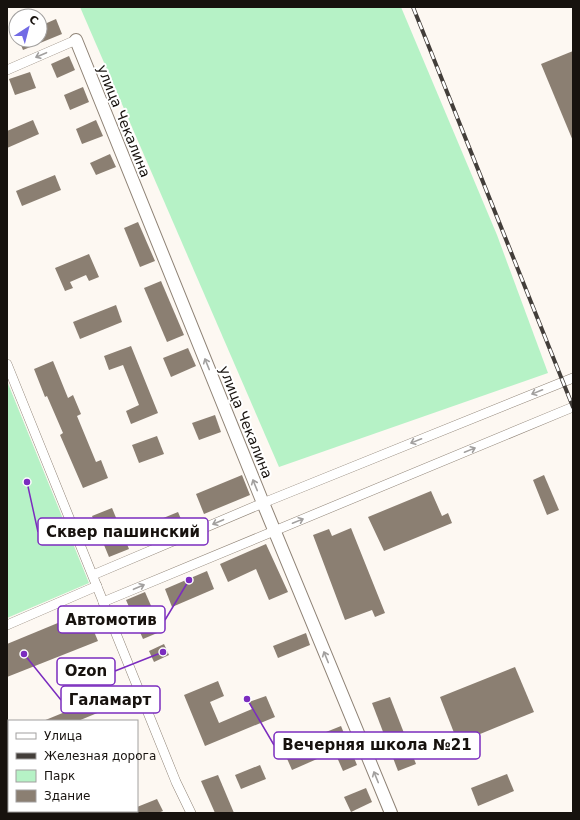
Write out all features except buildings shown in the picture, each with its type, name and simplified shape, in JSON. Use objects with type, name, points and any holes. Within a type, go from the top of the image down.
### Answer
[{"type":"main road","name":"улица Чекалина","points":[[76,40],[274,531],[391,813]]},
{"type":"street","points":[[7,70],[76,40]]},
{"type":"street","points":[[7,364],[103,602],[191,813]]},
{"type":"street","points":[[93,575],[263,503],[573,378]]},
{"type":"street","points":[[103,602],[573,407]]},
{"type":"street","points":[[7,625],[97,586]]},
{"type":"green space","points":[[80,7],[401,7],[497,235],[548,373],[279,467]]},
{"type":"green space","points":[[7,381],[89,583],[7,618]]},
{"type":"railway","points":[[413,7],[573,407]]},
{"type":"place","name":"Сквер пашинский","points":[[27,482]]},
{"type":"place","name":"Автомотив","points":[[189,580]]},
{"type":"place","name":"Ozon","points":[[163,652]]},
{"type":"place","name":"Галамарт","points":[[24,654]]},
{"type":"place","name":"Вечерняя школа №21","points":[[247,699]]}]
